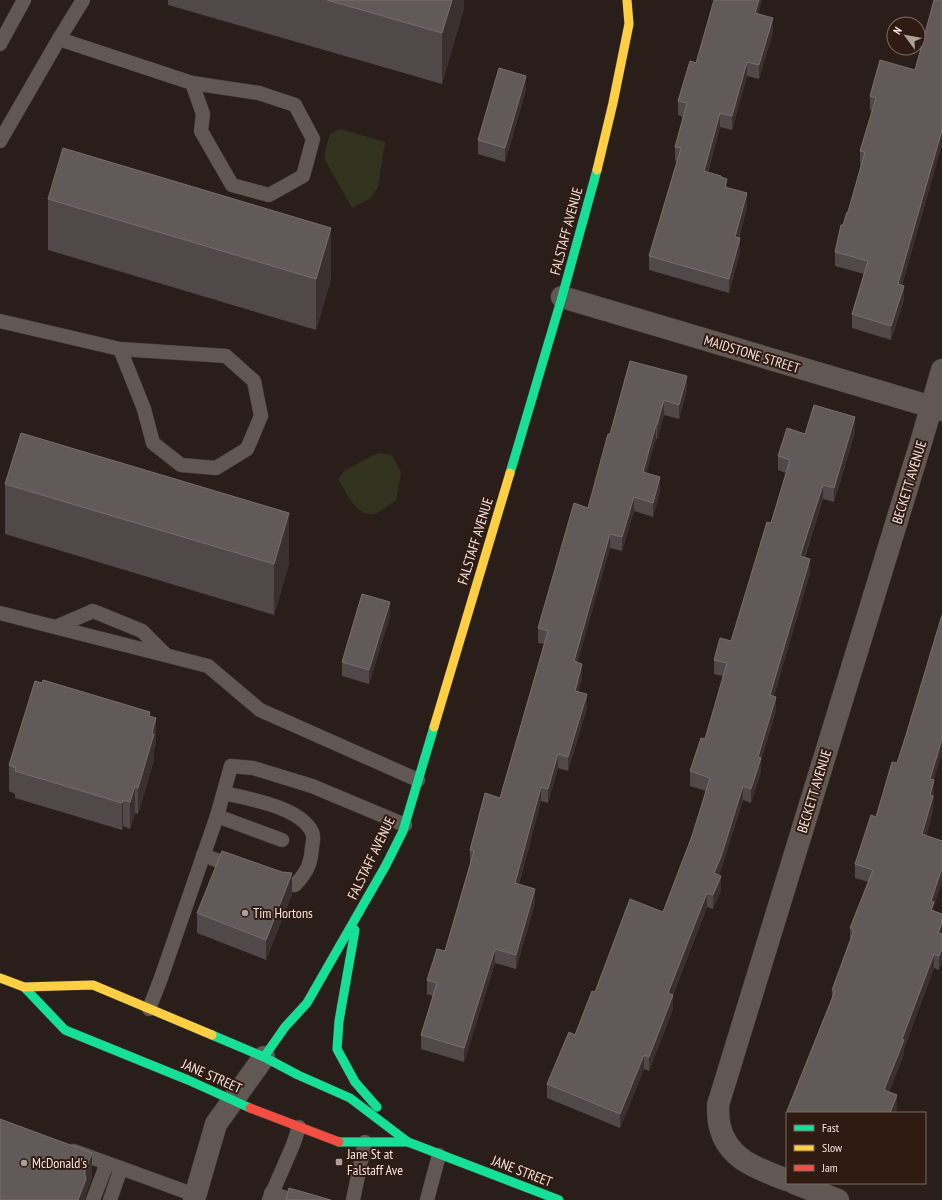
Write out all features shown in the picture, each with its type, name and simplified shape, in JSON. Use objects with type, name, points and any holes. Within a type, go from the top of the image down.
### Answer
[{"type":"main road","name":"FALSTAFF AVENUE","points":[[264,1057],[285,1027],[307,1003],[386,865],[405,824],[562,297],[595,176],[613,103],[629,24],[627,0]]},
{"type":"main road","points":[[357,916],[339,1021],[337,1049],[355,1082],[408,1142]]},
{"type":"main road","name":"JANE STREET","points":[[0,978],[24,987],[93,985],[264,1057],[350,1098],[408,1142],[559,1200]]},
{"type":"main road","name":"JANE STREET","points":[[24,987],[65,1030],[188,1080],[233,1101],[340,1142],[408,1142]]},
{"type":"street","name":"MAIDSTONE STREET","points":[[562,297],[937,408]]},
{"type":"street","name":"BECKETT AVENUE","points":[[786,1180],[743,1161],[728,1146],[720,1128],[718,1105],[937,408],[942,370]]},
{"type":"street","points":[[195,1197],[216,1124],[264,1057]]},
{"type":"street","points":[[797,1184],[838,1200]]},
{"type":"lane","points":[[0,44],[24,0]]},
{"type":"lane","points":[[0,141],[83,0]]},
{"type":"lane","points":[[59,39],[192,83],[259,93],[295,105],[313,139],[303,176],[269,195],[232,185],[201,131],[203,114],[192,83]]},
{"type":"lane","points":[[0,321],[120,349],[226,356],[254,381],[261,416],[247,449],[216,468],[181,465],[153,443],[144,409],[120,349]]},
{"type":"lane","points":[[56,627],[93,611],[142,631],[165,655]]},
{"type":"lane","points":[[0,613],[208,666],[260,710],[418,780]]},
{"type":"lane","points":[[149,1009],[217,816],[231,766],[253,768],[312,786],[405,824]]},
{"type":"lane","points":[[224,793],[272,805],[294,814],[305,822],[312,833],[311,861],[304,874],[295,885],[285,885],[263,877]]},
{"type":"lane","points":[[217,816],[282,840]]},
{"type":"lane","points":[[203,855],[248,871]]},
{"type":"lane","points":[[292,1200],[270,1197],[293,1145],[299,1127]]},
{"type":"lane","points":[[353,1200],[366,1142]]},
{"type":"lane","points":[[64,1147],[195,1197]]},
{"type":"lane","points":[[427,1200],[439,1155]]},
{"type":"lane","points":[[93,1200],[107,1163]]},
{"type":"lane","points":[[110,1200],[121,1168]]},
{"type":"green space","points":[[340,129],[385,142],[378,187],[371,198],[352,208],[325,160],[325,151],[330,134]]},
{"type":"green space","points":[[378,453],[392,455],[401,472],[396,501],[377,513],[368,514],[352,502],[338,479],[345,470]]},
{"type":"building","points":[[327,0],[452,0],[442,33]]},
{"type":"building","points":[[714,0],[759,0],[755,13],[773,18],[759,65],[747,62],[732,116],[720,113],[704,171],[727,179],[725,187],[747,193],[735,237],[740,238],[729,279],[649,256],[681,148],[675,147],[687,103],[678,101],[690,61],[696,63]]},
{"type":"building","points":[[934,0],[942,0],[942,130],[898,284],[904,286],[891,326],[852,314],[868,261],[835,252],[841,225],[843,225],[848,212],[865,152],[860,151],[876,98],[870,96],[880,60],[915,70],[919,56],[926,56],[926,29]]},
{"type":"building","points":[[499,68],[526,76],[505,148],[478,140]]},
{"type":"building","points":[[63,148],[331,228],[316,279],[48,199]]},
{"type":"building","points":[[630,361],[687,376],[679,405],[664,400],[643,472],[660,477],[653,503],[634,497],[622,537],[610,534],[574,661],[582,664],[575,691],[587,694],[568,757],[558,754],[548,789],[541,787],[515,883],[535,889],[516,955],[495,949],[464,1048],[421,1035],[437,983],[427,980],[437,949],[445,951],[474,851],[470,850],[485,793],[500,798],[548,631],[538,628],[574,503],[588,508]]},
{"type":"building","points":[[814,405],[855,417],[834,488],[823,485],[800,556],[810,559],[770,695],[776,697],[758,757],[761,758],[751,789],[743,786],[721,857],[714,873],[721,876],[713,895],[707,893],[668,993],[673,995],[649,1057],[644,1055],[620,1114],[547,1084],[569,1032],[575,1035],[592,991],[595,992],[630,899],[663,912],[692,836],[710,778],[690,771],[701,738],[705,739],[727,663],[714,660],[720,638],[731,641],[767,522],[771,523],[790,460],[778,456],[787,428],[805,434]]},
{"type":"building","points":[[21,433],[289,513],[274,564],[5,484]]},
{"type":"building","points":[[362,594],[390,602],[369,670],[342,662]]},
{"type":"building","points":[[942,615],[942,739],[930,779],[934,780],[930,795],[933,796],[922,834],[942,841],[942,868],[931,901],[934,902],[931,910],[942,914],[942,923],[938,933],[942,934],[942,948],[939,956],[934,954],[902,1039],[904,1040],[884,1090],[897,1095],[890,1112],[789,1112],[787,1111],[835,991],[832,990],[854,930],[850,928],[873,870],[855,864],[871,815],[876,817],[892,762],[897,763]]},
{"type":"building","points":[[43,680],[150,712],[149,716],[156,718],[152,733],[154,734],[138,788],[135,786],[130,802],[123,800],[122,803],[15,771],[16,768],[9,765],[35,681],[42,683]]},
{"type":"building","name":"Tim Hortons","points":[[222,851],[282,872],[292,873],[266,940],[197,913]]},
{"type":"building","points":[[0,1119],[92,1153],[85,1171],[86,1179],[78,1200],[0,1200]]},
{"type":"building","points":[[289,1188],[331,1200],[286,1200]]},
{"type":"traffic: fast","points":[[510,473],[562,297],[597,170]]},
{"type":"traffic: fast","points":[[264,1057],[285,1027],[307,1003],[386,865],[403,831],[434,727]]},
{"type":"traffic: fast","points":[[355,930],[339,1021],[337,1049],[355,1082],[377,1107]]},
{"type":"traffic: fast","points":[[24,987],[65,1030],[188,1080],[250,1108]]},
{"type":"traffic: fast","points":[[212,1035],[264,1057],[298,1075],[350,1098],[408,1142],[559,1200]]},
{"type":"traffic: fast","points":[[339,1142],[408,1142]]},
{"type":"traffic: slow","points":[[597,170],[613,103],[629,24],[627,0]]},
{"type":"traffic: slow","points":[[434,727],[510,473]]},
{"type":"traffic: slow","points":[[0,978],[24,987],[93,985],[212,1035]]},
{"type":"traffic: jam","points":[[250,1108],[339,1142]]},
{"type":"place","name":"Tim Hortons","points":[[245,913]]},
{"type":"place","name":"Jane St at Falstaff Ave","points":[[339,1162]]},
{"type":"place","name":"McDonald's","points":[[24,1163]]}]
